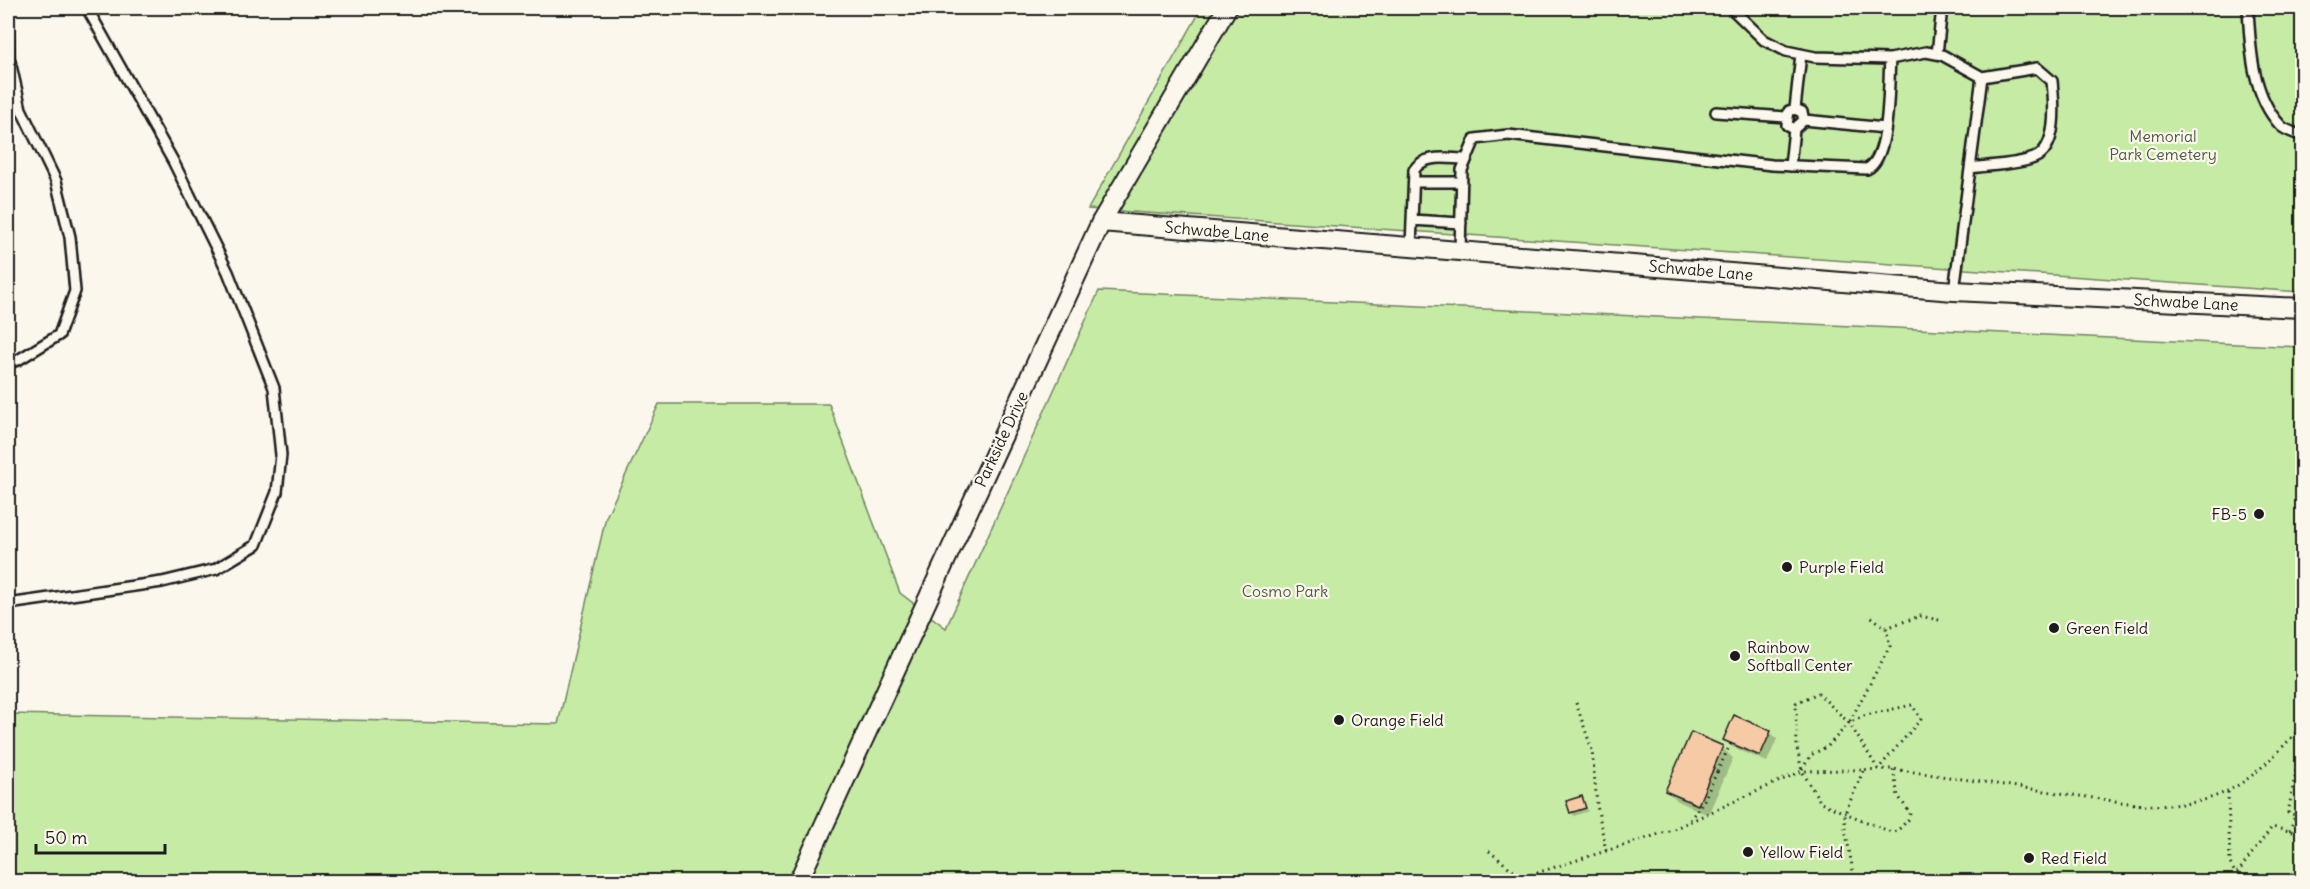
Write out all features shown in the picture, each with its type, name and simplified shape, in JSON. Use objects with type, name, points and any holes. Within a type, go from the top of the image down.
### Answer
[{"type":"street","name":"Parkside Drive","points":[[798,882],[1101,222],[1227,8]]},
{"type":"street","name":"Schwabe Lane","points":[[1101,222],[1954,291],[2302,308]]},
{"type":"lane","points":[[8,604],[162,582],[216,570],[256,545],[277,492],[281,455],[274,388],[228,272],[173,161],[87,8]]},
{"type":"lane","points":[[1731,8],[1764,40],[1815,57],[1890,58],[1926,52],[1936,54],[1982,77],[2037,68],[2052,81],[2052,130],[2049,144],[2036,157],[1970,168]]},
{"type":"lane","points":[[1936,54],[1942,8]]},
{"type":"lane","points":[[2248,8],[2250,55],[2264,100],[2282,128],[2302,136]]},
{"type":"lane","points":[[8,18],[9,57],[21,109],[56,181],[70,237],[75,291],[59,335],[18,360],[8,370]]},
{"type":"lane","points":[[1796,109],[1801,54]]},
{"type":"lane","points":[[1460,251],[1462,182],[1466,159],[1475,139],[1508,135],[1790,166],[1867,169],[1879,159],[1885,128],[1890,58]]},
{"type":"lane","points":[[1954,291],[1982,77]]},
{"type":"lane","points":[[1794,129],[1787,125],[1786,117],[1789,111],[1796,109],[1802,112],[1804,120]]},
{"type":"lane","points":[[1716,112],[1786,117]]},
{"type":"lane","points":[[1790,166],[1794,129],[1804,120],[1885,128]]},
{"type":"lane","points":[[1411,247],[1414,170],[1420,162],[1430,158],[1466,159]]},
{"type":"lane","points":[[1414,182],[1462,182]]},
{"type":"lane","points":[[1412,220],[1461,223]]},
{"type":"lane","points":[[8,363],[18,360]]},
{"type":"path","points":[[1802,771],[1811,755],[1828,746],[1849,723],[1890,646],[1886,628],[1869,615]]},
{"type":"path","points":[[1886,628],[1920,616],[1943,621]]},
{"type":"path","points":[[1878,769],[1849,723],[1818,693],[1796,703],[1797,748],[1802,771],[1821,803],[1891,832],[1897,831],[1909,819],[1910,813],[1899,796],[1893,769]]},
{"type":"path","points":[[1576,703],[1592,750],[1597,805],[1606,851]]},
{"type":"path","points":[[1849,723],[1866,715],[1912,705],[1921,719],[1878,769]]},
{"type":"path","points":[[2302,727],[2302,734]]},
{"type":"path","points":[[1508,882],[1689,822],[1802,771],[1893,769],[2142,805],[2175,807],[2201,802],[2228,792],[2270,762],[2302,727]]},
{"type":"path","points":[[2290,831],[2295,815],[2288,813],[2302,739]]},
{"type":"path","points":[[1689,822],[1704,800],[1715,771],[1731,743]]},
{"type":"path","points":[[1855,882],[1845,828],[1845,813],[1864,769]]},
{"type":"path","points":[[2228,792],[2230,863],[2235,873],[2272,827],[2302,834]]},
{"type":"path","points":[[1489,851],[1521,879]]},
{"type":"green space","name":"Memorial Park Cemetery","points":[[1202,8],[2302,8],[2302,292],[1088,209]]},
{"type":"green space","name":"Cosmo Park","points":[[1099,291],[2302,347],[2302,881],[8,882],[8,714],[558,724],[606,517],[659,404],[829,404],[900,593],[946,628]]},
{"type":"building","points":[[1734,715],[1771,731],[1760,756],[1723,740]]},
{"type":"building","points":[[1691,732],[1723,746],[1698,805],[1665,791]]},
{"type":"building","points":[[1582,796],[1586,808],[1570,813],[1566,801]]},
{"type":"place","name":"FB-5","points":[[2259,514]]},
{"type":"place","name":"Purple Field","points":[[1787,567]]},
{"type":"place","name":"Green Field","points":[[2054,628]]},
{"type":"place","name":"Rainbow Softball Center","points":[[1735,656]]},
{"type":"place","name":"Orange Field","points":[[1339,720]]},
{"type":"place","name":"Yellow Field","points":[[1748,852]]},
{"type":"place","name":"Red Field","points":[[2029,858]]}]
